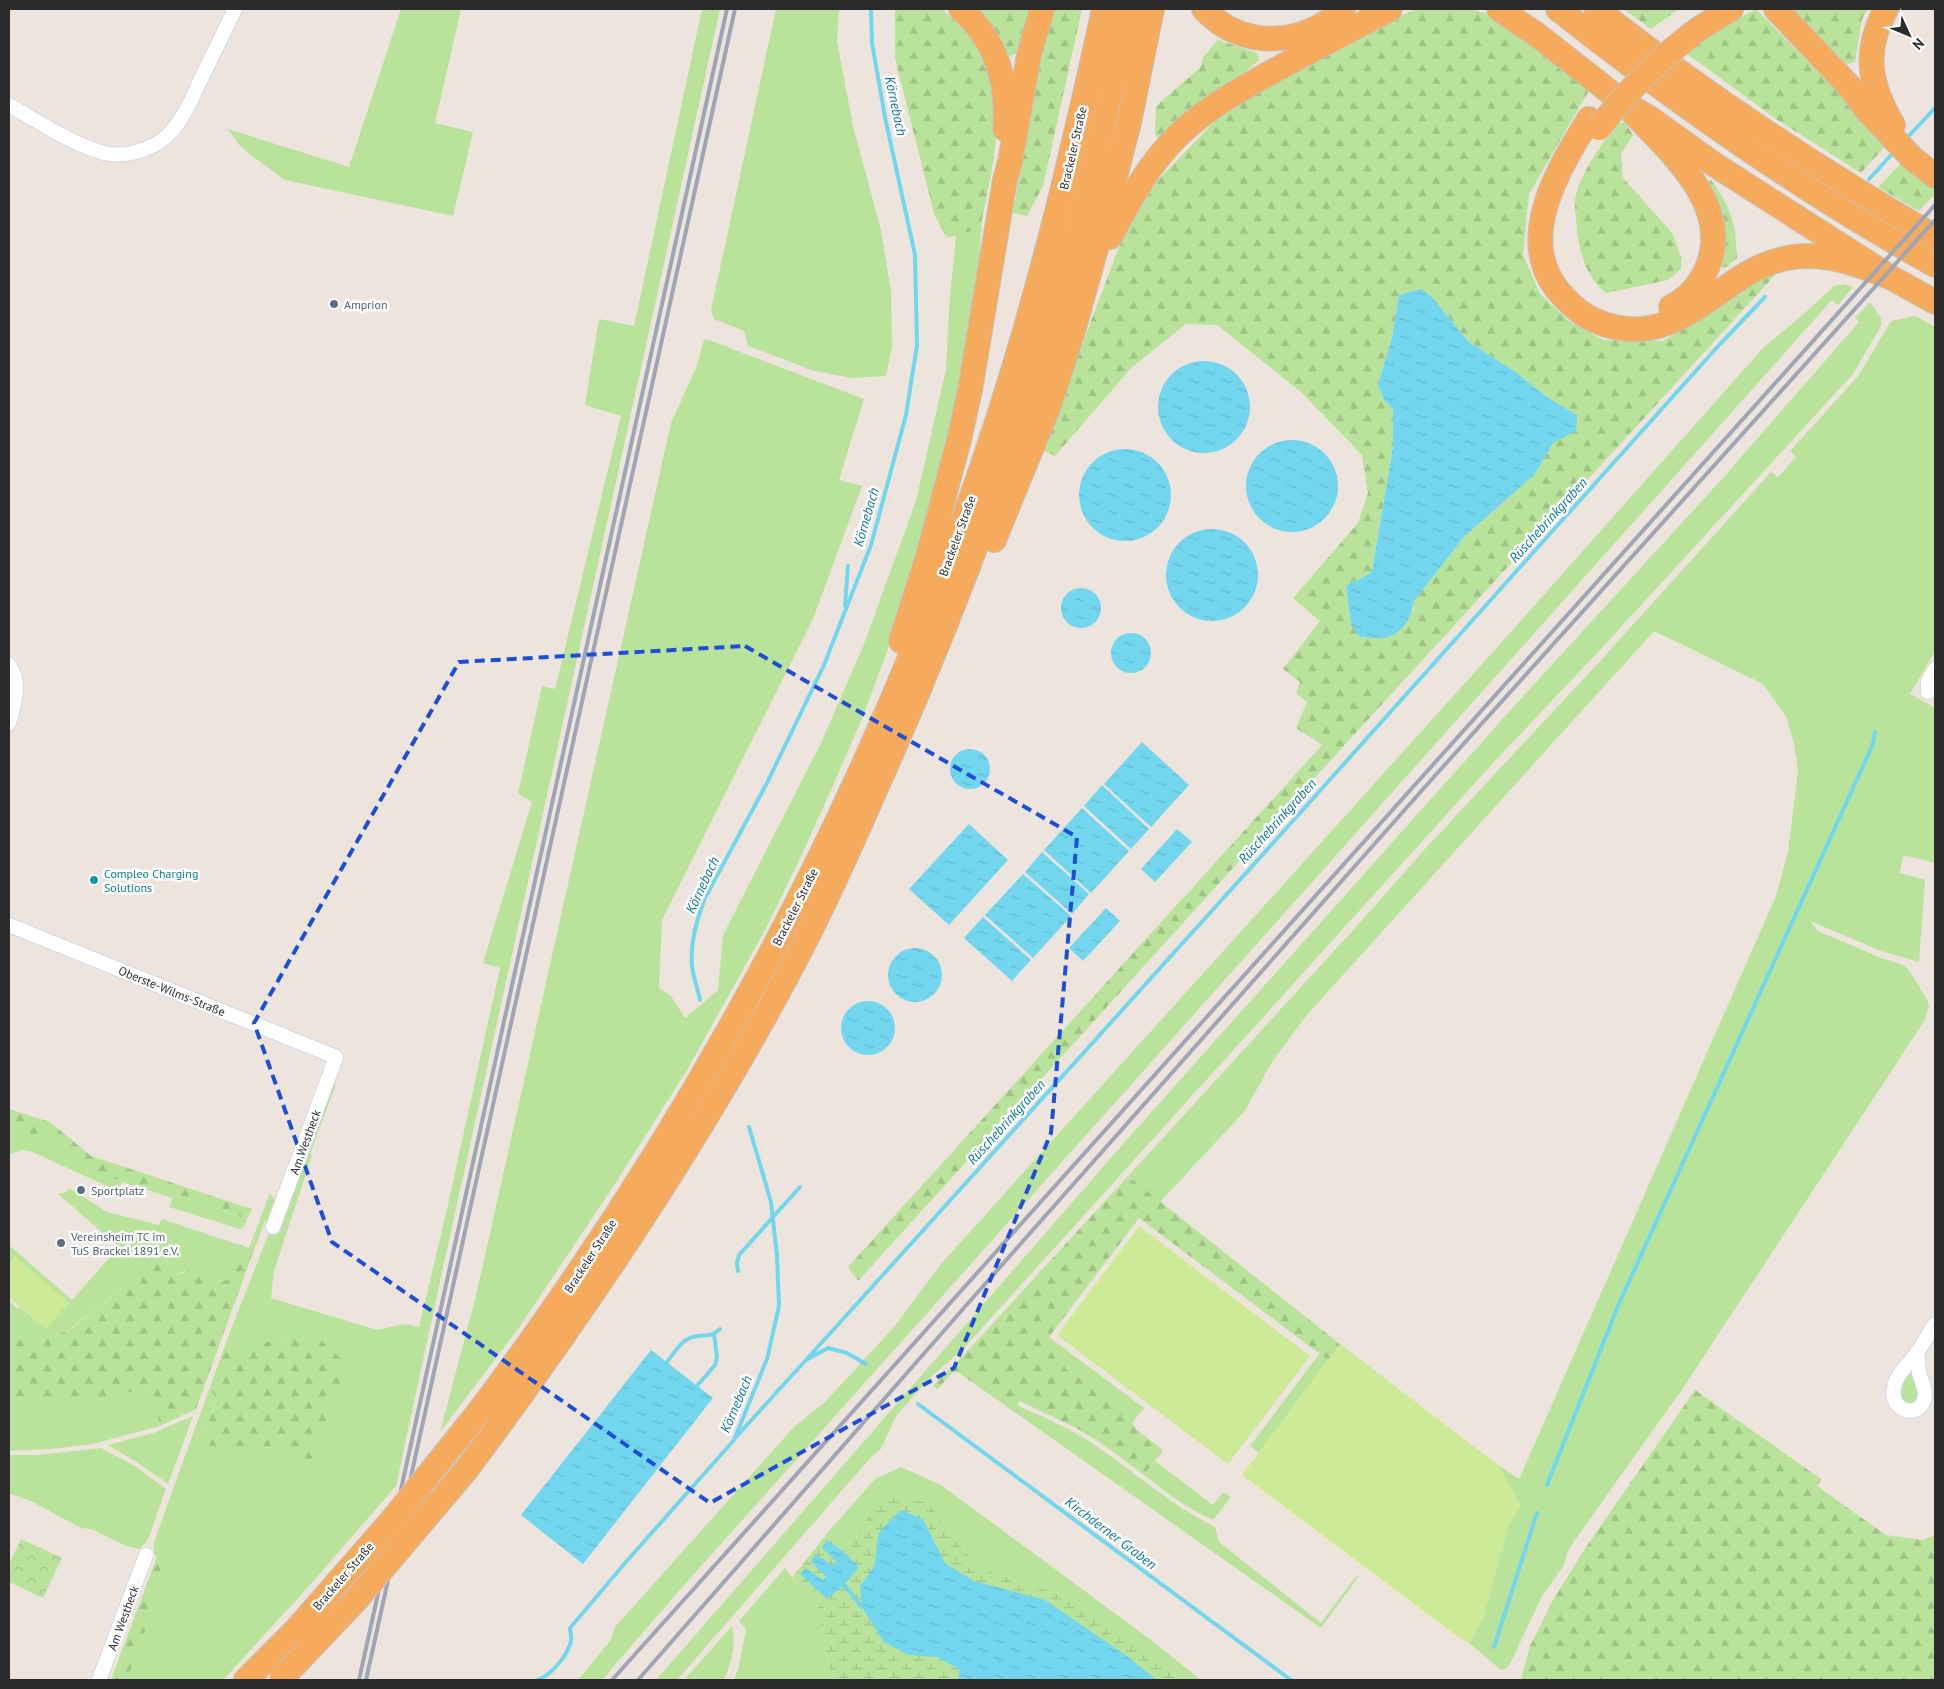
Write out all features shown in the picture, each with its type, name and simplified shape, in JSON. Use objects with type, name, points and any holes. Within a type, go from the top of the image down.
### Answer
[{"type":"highway","points":[[961,9],[983,31],[992,46],[998,63],[1006,116],[1001,160],[1005,180]]},
{"type":"highway","points":[[846,803],[908,621],[946,491],[970,390],[1005,180],[1010,162],[1029,55],[1042,9]]},
{"type":"highway","name":"Brackeler Straße","points":[[246,1680],[296,1630],[393,1519],[478,1413],[572,1285],[659,1150],[768,961],[846,803],[896,695],[959,533],[990,445],[1059,208],[1104,9]]},
{"type":"highway","name":"Brackeler Straße","points":[[281,1679],[357,1599],[466,1470],[568,1332],[633,1236],[688,1149],[790,971],[834,885],[917,694],[968,567],[1034,377],[1084,204],[1128,9]]},
{"type":"highway","points":[[888,760],[919,715],[989,553],[1048,408],[1105,217],[1130,118],[1152,9]]},
{"type":"highway","points":[[1204,9],[1227,28],[1253,38],[1266,40],[1283,39],[1312,31],[1323,26],[1343,9]]},
{"type":"highway","points":[[1086,283],[1129,199],[1163,151],[1189,126],[1216,105],[1252,82],[1390,9]]},
{"type":"highway","points":[[1499,9],[1536,34],[1624,103],[1650,118],[1748,187],[1890,277],[1935,302]]},
{"type":"highway","points":[[1511,9],[1536,34]]},
{"type":"highway","points":[[1558,9],[1620,58],[1741,145],[1835,206],[1935,265]]},
{"type":"highway","points":[[1596,9],[1668,64],[1783,145],[1935,237]]},
{"type":"highway","points":[[1731,9],[1698,19],[1667,54],[1594,124],[1556,177],[1546,202],[1540,247],[1544,268],[1553,285],[1580,313],[1611,327],[1629,330],[1664,324],[1688,312],[1744,274],[1766,264],[1788,258],[1816,256],[1843,259],[1890,277]]},
{"type":"highway","points":[[1776,9],[1850,87],[1866,108],[1893,132],[1924,165]]},
{"type":"highway","points":[[1886,9],[1878,23],[1874,38],[1872,72],[1875,89],[1893,132]]},
{"type":"highway","points":[[1594,124],[1558,207],[1553,234],[1555,257],[1571,289],[1592,306],[1608,313],[1625,317],[1653,314],[1669,308],[1682,300],[1701,279],[1712,253],[1712,223],[1702,196],[1690,177],[1624,103]]},
{"type":"street","points":[[9,105],[86,147],[106,154],[123,154],[155,145],[173,129],[188,106],[235,9]]},
{"type":"street","points":[[9,665],[15,676],[17,686],[9,723]]},
{"type":"street","points":[[1928,692],[1928,681],[1935,668]]},
{"type":"street","name":"Oberste-Wilms-Straße","points":[[9,925],[336,1057]]},
{"type":"street","name":"Am Westheck","points":[[273,1227],[336,1057]]},
{"type":"street","points":[[1917,1352],[1935,1324]]},
{"type":"street","name":"Am Westheck","points":[[99,1680],[146,1555]]},
{"type":"highlighted area","points":[[745,646],[1077,837],[1051,1133],[954,1368],[710,1503],[332,1242],[254,1023],[459,662]]},
{"type":"green space","points":[[401,9],[461,9],[435,123],[473,132],[453,216],[285,180],[239,145],[228,129],[349,167]]},
{"type":"green space","points":[[702,9],[720,9],[396,1486],[309,1586],[223,1680],[127,1680],[147,1625],[161,1569],[154,1552],[154,1542],[210,1387],[217,1399],[202,1435],[215,1453],[288,1446],[309,1464],[347,1364],[321,1340],[276,1337],[244,1354],[227,1340],[270,1230],[278,1232],[333,1083],[336,1084],[310,1154],[312,1155],[274,1271],[271,1298],[377,1330],[404,1324],[419,1327],[500,968],[483,963],[532,802],[518,794],[542,686],[555,689],[621,416],[585,405],[599,319],[634,326]]},
{"type":"green space","points":[[776,9],[839,9],[837,41],[853,126],[881,230],[891,291],[892,347],[886,376],[852,378],[814,371],[748,346],[744,331],[714,319],[711,310]]},
{"type":"green space","points":[[895,9],[942,9],[971,39],[989,65],[993,75],[997,129],[982,220],[975,230],[947,238],[934,214],[895,59]]},
{"type":"green space","points":[[972,9],[1029,9],[1020,52],[1008,57]]},
{"type":"green space","points":[[1053,9],[1082,9],[1043,186],[1027,216],[1013,213],[1035,82],[1046,29]]},
{"type":"green space","points":[[1417,9],[1470,9],[1500,17],[1590,89],[1529,194],[1523,255],[1540,294],[1570,322],[1604,340],[1663,341],[1771,273],[1775,275],[858,1281],[848,1267],[1322,745],[1296,728],[1307,702],[1296,693],[1300,682],[1283,669],[1320,621],[1293,598],[1358,523],[1368,493],[1362,455],[1301,392],[1217,325],[1186,324],[1132,367],[1055,456],[1042,450],[1122,239],[1156,182],[1215,121],[1289,72],[1394,18]],"holes":[[[1399,295],[1431,296],[1468,341],[1517,373],[1547,397],[1577,415],[1553,443],[1535,474],[1464,537],[1414,601],[1413,611],[1351,625],[1346,587],[1372,571],[1393,447],[1393,409],[1384,400],[1378,385],[1392,337]]]},
{"type":"green space","points":[[1624,9],[1679,9],[1651,29]]},
{"type":"green space","points":[[1756,9],[1888,143],[1861,173],[1776,119],[1686,53],[1710,34]]},
{"type":"green space","points":[[1791,9],[1868,9],[1862,19],[1855,62],[1844,65]]},
{"type":"green space","points":[[1218,40],[1257,53],[1259,60],[1242,74],[1209,95],[1158,139],[1155,133],[1156,106],[1201,67],[1203,57]]},
{"type":"green space","points":[[1625,122],[1633,135],[1621,154],[1623,178],[1673,234],[1681,257],[1681,269],[1668,280],[1606,293],[1598,286],[1587,269],[1577,230],[1575,201],[1579,184],[1593,158],[1608,135],[1610,136],[1618,124]]},
{"type":"green space","points":[[1905,159],[1935,187],[1935,194],[1919,211],[1878,187]]},
{"type":"green space","points":[[1711,180],[1728,208],[1734,226],[1737,258],[1727,267],[1719,268],[1703,184]]},
{"type":"green space","points":[[982,220],[977,290],[967,375],[896,627],[863,716],[832,788],[763,934],[687,1070],[611,1190],[518,1329],[440,1432],[476,1296],[671,423],[696,368],[704,340],[709,340],[864,399],[839,480],[862,486],[813,619],[662,920],[659,988],[671,996],[685,1018],[718,990],[723,935],[821,743],[864,644],[916,501],[946,369],[956,235],[975,230]]},
{"type":"green space","points":[[1844,284],[1853,287],[1838,305],[1832,300],[678,1592],[602,1680],[578,1680],[610,1641],[615,1627],[794,1427],[826,1401],[894,1327],[941,1264],[1511,632],[1763,348],[1834,286]]},
{"type":"green space","points":[[1870,302],[1881,318],[1881,326],[1853,374],[1599,651],[1493,763],[964,1348],[930,1378],[896,1416],[881,1449],[872,1456],[677,1680],[656,1680],[1130,1136],[1506,715],[1722,479],[1859,322],[1855,318]]},
{"type":"green space","points":[[1916,316],[1935,327],[1935,651],[1910,694],[1935,708],[1935,863],[1903,855],[1900,873],[1925,880],[1919,962],[1881,951],[1810,921],[1818,931],[1884,959],[1901,964],[1908,969],[1927,999],[1929,1006],[1925,1020],[1683,1388],[1575,1540],[1568,1551],[1564,1565],[1542,1596],[1510,1664],[1507,1668],[1501,1670],[1469,1643],[1483,1618],[1508,1527],[1520,1506],[1498,1465],[1519,1479],[1776,896],[1788,852],[1798,771],[1794,743],[1786,716],[1763,684],[1654,631],[1306,1016],[1272,1062],[1244,1112],[1160,1202],[1128,1176],[1771,472],[1778,477],[1796,457],[1790,451],[1859,375],[1891,321]]},
{"type":"green space","points":[[9,1109],[50,1122],[91,1156],[252,1209],[247,1219],[172,1193],[121,1180],[98,1177],[47,1139],[9,1135]]},
{"type":"green space","points":[[9,1135],[47,1139],[98,1177],[121,1180],[172,1193],[247,1219],[243,1228],[240,1229],[169,1207],[173,1198],[122,1182],[118,1191],[30,1151],[21,1150],[9,1155]]},
{"type":"green space","points":[[1128,1176],[1340,1344],[1328,1360],[1139,1218],[1049,1337],[1066,1369],[1123,1409],[1137,1430],[1163,1450],[1144,1475],[1101,1443],[1076,1428],[1020,1401],[1013,1411],[958,1372],[952,1373],[938,1389],[933,1386]]},
{"type":"green space","points":[[69,1188],[107,1212],[159,1225],[162,1219],[240,1245],[227,1280],[218,1282],[184,1271],[175,1276],[140,1260],[125,1286],[70,1329],[41,1341],[9,1339],[10,1302],[18,1309],[20,1307],[46,1329],[16,1257],[9,1264],[9,1245],[72,1300],[119,1247],[58,1194],[66,1192]]},
{"type":"green space","points":[[270,1193],[275,1201],[270,1223],[265,1221],[254,1250],[249,1248]]},
{"type":"green space","points":[[1139,1226],[1310,1356],[1228,1464],[1057,1335]]},
{"type":"green space","points":[[240,1245],[254,1250],[196,1409],[160,1426],[151,1386],[111,1398],[74,1404],[26,1396],[9,1410],[9,1339],[41,1341],[71,1329],[125,1286],[140,1260],[156,1257],[175,1276],[199,1267],[216,1273],[218,1282],[227,1280]]},
{"type":"green space","points":[[16,1257],[69,1303],[46,1329],[9,1297],[9,1264]]},
{"type":"green space","points":[[276,1337],[321,1340],[347,1364],[309,1465],[288,1446],[215,1453],[202,1435],[217,1400],[210,1387],[227,1340],[244,1354]]},
{"type":"green space","points":[[1049,1337],[1144,1408],[1132,1423],[1123,1409],[1066,1369]]},
{"type":"green space","points":[[1340,1344],[1498,1465],[1520,1506],[1508,1527],[1483,1618],[1469,1643],[1458,1637],[1242,1475]]},
{"type":"green space","points":[[1319,1354],[1328,1360],[1259,1453],[1250,1446]]},
{"type":"green space","points":[[1911,1369],[1917,1390],[1917,1399],[1909,1404],[1902,1400],[1900,1391],[1908,1370]]},
{"type":"green space","points":[[151,1386],[160,1426],[93,1444],[9,1451],[9,1410],[26,1396],[74,1404],[111,1398]]},
{"type":"green space","points":[[1695,1390],[1821,1479],[1817,1486],[1886,1535],[1923,1540],[1935,1535],[1935,1680],[1521,1680],[1530,1646],[1552,1602],[1584,1550]]},
{"type":"green space","points":[[1017,1405],[1089,1441],[1182,1508],[1215,1527],[1219,1542],[1321,1623],[1357,1575],[1359,1576],[1321,1628],[1013,1411]]},
{"type":"green space","points":[[193,1416],[168,1484],[108,1445],[153,1433]]},
{"type":"green space","points":[[101,1448],[135,1466],[166,1489],[148,1539],[140,1549],[126,1546],[91,1529],[81,1528],[33,1502],[9,1493],[9,1455],[37,1455]]},
{"type":"green space","points":[[1155,1461],[1213,1505],[1223,1492],[1231,1497],[1213,1520],[1203,1516],[1177,1500],[1144,1475]]},
{"type":"green space","points":[[901,1467],[941,1485],[1155,1643],[1201,1680],[1185,1680],[1071,1598],[979,1568],[927,1502],[873,1511],[847,1545],[829,1531],[875,1479]]},
{"type":"green space","points":[[894,1498],[927,1502],[979,1568],[1071,1598],[1185,1680],[831,1680],[818,1602],[792,1578],[829,1531],[847,1545],[873,1511]]},
{"type":"green space","points":[[21,1539],[62,1558],[43,1598],[9,1582],[9,1564]]},
{"type":"green space","points":[[157,1557],[161,1569],[147,1625],[127,1680],[111,1680]]},
{"type":"green space","points":[[785,1568],[792,1578],[818,1602],[831,1680],[734,1680],[739,1666],[746,1629],[739,1621]]},
{"type":"green space","points":[[732,1626],[734,1640],[729,1667],[724,1680],[684,1680]]},
{"type":"water","points":[[1421,289],[1431,296],[1468,341],[1517,373],[1547,397],[1577,415],[1576,431],[1553,443],[1535,474],[1464,537],[1414,601],[1411,613],[1401,629],[1384,638],[1360,637],[1351,625],[1346,586],[1372,571],[1393,447],[1393,409],[1384,400],[1378,385],[1392,337],[1399,295]]},
{"type":"water","points":[[1204,361],[1222,364],[1237,374],[1247,389],[1250,407],[1247,425],[1237,440],[1222,450],[1204,453],[1186,450],[1171,440],[1161,425],[1158,407],[1161,389],[1171,374],[1186,364]]},
{"type":"water","points":[[1283,440],[1301,440],[1318,447],[1331,460],[1338,477],[1338,495],[1331,512],[1318,525],[1301,532],[1283,532],[1266,525],[1253,512],[1246,495],[1246,477],[1253,460],[1266,447]]},
{"type":"water","points":[[1116,449],[1134,449],[1151,456],[1164,469],[1171,486],[1171,504],[1164,521],[1151,534],[1134,541],[1116,541],[1099,534],[1086,521],[1079,504],[1079,486],[1086,469],[1099,456]]},
{"type":"water","points":[[1203,529],[1221,529],[1238,536],[1251,549],[1258,566],[1258,584],[1251,601],[1238,614],[1221,621],[1203,621],[1186,614],[1173,601],[1166,584],[1166,566],[1173,549],[1186,536]]},
{"type":"water","points":[[1081,588],[1095,594],[1101,608],[1095,622],[1081,628],[1067,622],[1061,608],[1067,594]]},
{"type":"water","points":[[1131,633],[1145,639],[1151,653],[1145,667],[1131,673],[1117,667],[1111,653],[1117,639]]},
{"type":"water","points":[[1142,742],[1189,785],[1151,827],[1104,784]]},
{"type":"water","points":[[970,749],[984,755],[990,769],[984,783],[970,789],[956,783],[950,769],[956,755]]},
{"type":"water","points":[[1102,785],[1149,829],[1131,849],[1084,806]]},
{"type":"water","points":[[1082,808],[1129,851],[1091,893],[1044,850]]},
{"type":"water","points":[[969,824],[1008,860],[949,925],[909,889]]},
{"type":"water","points":[[1177,829],[1192,842],[1155,882],[1141,869]]},
{"type":"water","points":[[1042,852],[1089,894],[1072,914],[1025,872]]},
{"type":"water","points":[[1023,874],[1071,916],[1033,958],[985,915]]},
{"type":"water","points":[[1106,908],[1120,921],[1083,961],[1069,948]]},
{"type":"water","points":[[983,917],[1031,960],[1012,981],[964,938]]},
{"type":"water","points":[[915,948],[925,950],[934,956],[940,965],[942,975],[940,985],[934,994],[925,1000],[915,1002],[905,1000],[896,994],[890,985],[888,975],[890,965],[896,956],[905,950]]},
{"type":"water","points":[[868,1001],[878,1003],[887,1009],[893,1018],[895,1028],[893,1038],[887,1047],[878,1053],[868,1055],[858,1053],[849,1047],[843,1038],[841,1028],[843,1018],[849,1009],[858,1003]]},
{"type":"water","points":[[651,1350],[713,1398],[583,1564],[521,1515]]},
{"type":"water","points":[[901,1510],[923,1519],[945,1563],[974,1581],[1045,1600],[1127,1656],[1157,1680],[958,1680],[960,1670],[937,1657],[909,1655],[884,1642],[862,1607],[860,1587],[874,1566],[879,1532]]},
{"type":"water","points":[[827,1540],[844,1552],[859,1567],[844,1585],[827,1599],[800,1574],[806,1568],[823,1580],[826,1577],[811,1561],[816,1554],[832,1565],[837,1563],[822,1547]]},
{"type":"waterway","name":"Körnebach","points":[[700,1000],[693,970],[692,948],[702,906],[767,783],[824,665],[871,545],[906,415],[917,345],[915,255],[885,117],[872,43],[871,9]]},
{"type":"waterway","name":"Rüschebrinkgraben","points":[[1906,139],[1935,108]]},
{"type":"waterway","name":"Rüschebrinkgraben","points":[[1869,179],[1894,152]]},
{"type":"waterway","name":"Rüschebrinkgraben","points":[[806,1360],[1720,344],[1765,297]]},
{"type":"waterway","points":[[845,606],[848,566]]},
{"type":"waterway","points":[[1547,1485],[1618,1306],[1873,744],[1875,732]]},
{"type":"waterway","name":"Kirchderner Graben","points":[[537,1680],[553,1670],[563,1658],[571,1641],[570,1628],[734,1440],[767,1359],[779,1306],[777,1256],[771,1202],[749,1127]]},
{"type":"waterway","points":[[738,1271],[739,1255],[800,1187]]},
{"type":"waterway","points":[[667,1362],[685,1340],[710,1335],[720,1329]]},
{"type":"waterway","points":[[697,1386],[715,1365],[717,1357],[714,1334]]},
{"type":"waterway","name":"Kirchderner Graben","points":[[736,1437],[806,1360],[828,1348],[847,1353],[866,1364]]},
{"type":"waterway","name":"Kirchderner Graben","points":[[918,1404],[1291,1680]]},
{"type":"waterway","points":[[1494,1647],[1537,1513]]},
{"type":"waterway","points":[[844,1585],[862,1607]]},
{"type":"railway","points":[[359,1680],[727,9]]},
{"type":"railway","points":[[366,1680],[735,9]]},
{"type":"railway","points":[[612,1680],[1935,205]]},
{"type":"railway","points":[[638,1680],[1432,779],[1935,220]]},
{"type":"place","name":"Amprion","points":[[334,304]]},
{"type":"place","name":"Compleo Charging Solutions","points":[[94,880]]},
{"type":"place","name":"Sportplatz","points":[[81,1190]]},
{"type":"place","name":"Vereinsheim TC im TuS Brackel 1891 e.V.","points":[[61,1243]]}]
